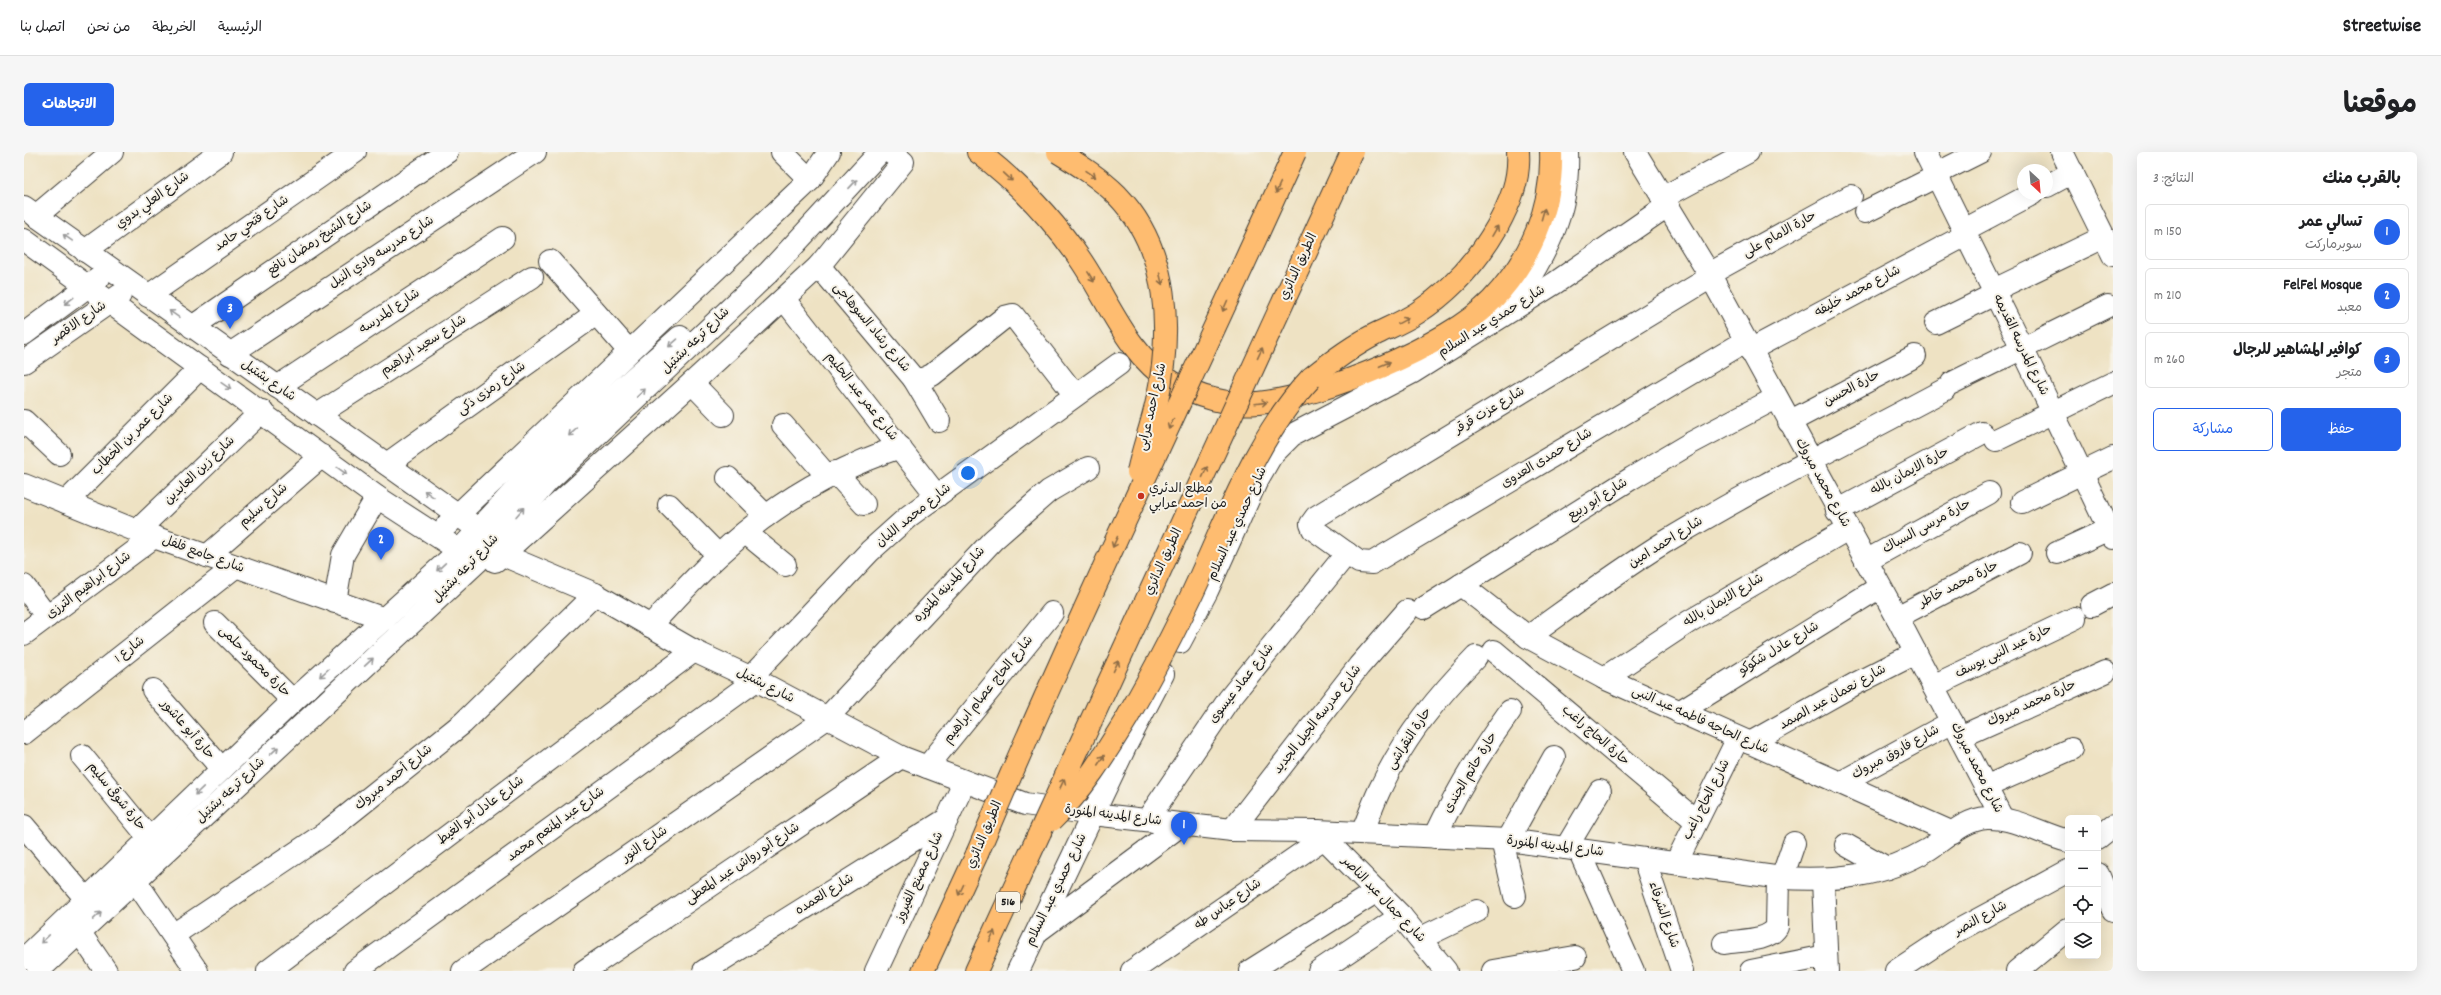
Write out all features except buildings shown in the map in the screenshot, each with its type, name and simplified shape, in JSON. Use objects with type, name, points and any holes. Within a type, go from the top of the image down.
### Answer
[{"type":"highway","points":[[978,152],[1017,185],[1065,238],[1092,278],[1130,343],[1149,365],[1173,382],[1199,395],[1227,402],[1257,404],[1289,398],[1351,378],[1444,344],[1490,302],[1514,274],[1540,225],[1550,184],[1551,152]]},
{"type":"highway","name":"شارع احمد عرابى","points":[[1058,152],[1098,179],[1117,196],[1133,215],[1146,236],[1162,283],[1165,308],[1164,356],[1157,402],[1129,511]]},
{"type":"highway","name":"الطريق الدائري","points":[[923,971],[977,854],[1129,511],[1193,376],[1294,152]]},
{"type":"highway","name":"الطريق الدائري","points":[[976,971],[1352,152]]},
{"type":"highway","points":[[1040,832],[1065,807],[1088,779],[1152,675],[1189,603],[1229,513],[1276,420],[1311,378],[1351,348],[1416,314],[1441,296],[1466,272],[1489,240],[1508,208],[1517,175],[1518,152]]},
{"type":"street","points":[[30,211],[112,152]]},
{"type":"street","name":"شارع العلي بدوي","points":[[85,250],[222,152]]},
{"type":"street","name":"شارع فتحي حامد","points":[[141,290],[355,152]]},
{"type":"street","name":"شارع الشيخ رمضان نافع","points":[[192,327],[447,152]]},
{"type":"street","name":"شارع مدرسه وادي النيل","points":[[230,354],[535,152]]},
{"type":"street","points":[[782,152],[810,180]]},
{"type":"street","points":[[437,535],[457,514],[810,180],[829,152]]},
{"type":"street","points":[[1508,312],[1538,265],[1556,229],[1566,190],[1567,152]]},
{"type":"street","name":"شارع محمد مبروك","points":[[1635,152],[1710,276],[1897,617],[2002,818]]},
{"type":"street","name":"شارع حمدي عبد السلام","points":[[1018,971],[1126,745],[1207,591],[1256,482],[1271,456],[1292,435],[1413,372],[1444,344],[1508,312],[1665,202],[1748,152]]},
{"type":"street","name":"شارع المدرسه القديمه","points":[[1925,152],[2111,532]]},
{"type":"street","points":[[1865,212],[1980,152]]},
{"type":"street","points":[[1936,323],[1994,292],[2109,246],[2062,152]]},
{"type":"street","name":"شارع ترعه بشتيل","points":[[24,959],[293,701],[385,619],[488,551],[547,455],[712,309],[867,156]]},
{"type":"street","name":"شارع ترعه بشتيل","points":[[49,967],[80,933],[488,551],[692,383],[819,266],[897,157]]},
{"type":"street","points":[[2053,183],[2073,172]]},
{"type":"street","name":"حارة الامام على","points":[[1710,276],[1851,196]]},
{"type":"street","name":"شارع محمد خليفه","points":[[1748,345],[1965,232],[2021,200]]},
{"type":"street","name":"شارع بشتيل","points":[[30,211],[457,514],[488,551]]},
{"type":"street","name":"شارع المدرسه","points":[[277,387],[503,238]]},
{"type":"street","name":"شارع بشتيل","points":[[24,240],[200,368],[262,411],[377,497],[437,535],[488,551],[595,594],[694,651],[753,679],[901,757],[964,783],[1025,804]]},
{"type":"street","points":[[550,261],[629,351]]},
{"type":"street","name":"شارع رشاد السوهاجى","points":[[819,266],[914,379],[923,379],[932,374],[1008,315],[1016,318],[1075,395]]},
{"type":"street","name":"شارع الاقصر","points":[[24,334],[111,269]]},
{"type":"street","name":"شارع عزت قرقر","points":[[1347,554],[1313,529],[1311,524],[1316,516],[1710,276]]},
{"type":"street","name":"شارع سعيد ابراهيم","points":[[317,415],[532,277]]},
{"type":"street","name":"شارع الاقصر","points":[[24,362],[109,302],[141,290]]},
{"type":"street","name":"شارع عمر عبد الحليم","points":[[784,299],[937,496]]},
{"type":"street","name":"شارع احمد امين","points":[[1528,637],[1618,572],[1664,543],[1948,387],[2022,348],[2108,306]]},
{"type":"street","name":"شارع رمزى ذكى","points":[[387,464],[596,314]]},
{"type":"street","name":"شارع حمدى العدوى","points":[[1347,554],[1364,564],[1372,563],[1748,345]]},
{"type":"street","name":"حارة الحسن","points":[[1789,422],[1915,356]]},
{"type":"street","name":"شارع محمد اللبان","points":[[753,679],[870,551],[909,516],[1120,364]]},
{"type":"street","name":"شارع عمر بن الخطاب","points":[[66,502],[200,368]]},
{"type":"street","points":[[914,379],[939,421]]},
{"type":"street","points":[[692,383],[723,415]]},
{"type":"street","name":"حارة الايمان بالله","points":[[1843,520],[1989,436],[2053,413],[2113,383]]},
{"type":"street","name":"شارع أبو ربيع","points":[[1416,609],[1461,585],[1632,478],[1691,443],[1776,398]]},
{"type":"street","name":"شارع زين العابدين","points":[[146,534],[262,411]]},
{"type":"street","points":[[24,421],[59,454]]},
{"type":"street","points":[[783,425],[831,475],[864,504]]},
{"type":"street","points":[[650,626],[718,555],[766,516],[800,492],[831,475],[900,447]]},
{"type":"street","name":"شارع سليم","points":[[207,556],[322,456]]},
{"type":"street","points":[[2022,502],[2113,458]]},
{"type":"street","name":"شارع المدينه المنوره","points":[[827,718],[993,540],[1049,491],[1088,468]]},
{"type":"street","points":[[728,478],[766,516]]},
{"type":"street","name":"شارع جامع فلفل","points":[[26,490],[66,502],[146,534],[385,619]]},
{"type":"street","name":"حارة مرسى السباك","points":[[1866,561],[1989,493]]},
{"type":"street","points":[[335,602],[343,555],[377,497]]},
{"type":"street","points":[[669,505],[718,555]]},
{"type":"street","name":"شارع الايمان بالله","points":[[1604,678],[1843,520]]},
{"type":"street","points":[[2057,553],[2111,532]]},
{"type":"street","points":[[746,533],[785,565]]},
{"type":"street","name":"شارع ابراهيم الترزى","points":[[24,634],[47,617],[146,534]]},
{"type":"street","name":"حارة محمد خاطر","points":[[1897,617],[2020,553]]},
{"type":"street","name":"شارع عماد عيسوى","points":[[1147,820],[1217,716],[1347,554]]},
{"type":"street","name":"شارع 1","points":[[24,734],[236,566]]},
{"type":"street","name":"شارع الحاجه فاطمه عبد النبى","points":[[1461,585],[1528,637],[1604,678],[1953,833]]},
{"type":"street","points":[[24,586],[47,617]]},
{"type":"street","name":"شارع عادل شكوكو","points":[[1679,712],[1880,587]]},
{"type":"street","name":"شارع أحمد مبروك","points":[[173,935],[324,834],[457,728],[595,594]]},
{"type":"street","name":"حارة عبد النبى يوسف","points":[[1933,686],[2083,611],[2113,594]]},
{"type":"street","name":"شارع مدرسه الجيل الجديد","points":[[1232,830],[1359,666],[1416,609]]},
{"type":"street","name":"شارع الحاج عصام ابراهيم","points":[[927,767],[1052,613]]},
{"type":"street","name":"حارة محمود حلمى","points":[[215,623],[293,701]]},
{"type":"street","name":"شارع عادل أبو الغيط","points":[[268,971],[694,651]]},
{"type":"street","name":"شارع نعمان عبد الصمد","points":[[1744,741],[1916,653]]},
{"type":"street","name":"حارة الحاج راغب","points":[[1485,654],[1696,821]]},
{"type":"street","name":"حارة النقراشى","points":[[1362,833],[1382,784],[1408,738],[1440,695],[1485,654]]},
{"type":"street","name":"حارة محمد مبروك","points":[[1956,729],[2105,672]]},
{"type":"street","name":"شارع عبد المنعم محمد","points":[[355,971],[753,679]]},
{"type":"street","name":"حارة أبو عاشور","points":[[153,690],[222,769]]},
{"type":"street","name":"حارة حاتم الجندى","points":[[1435,837],[1455,794],[1480,751],[1510,711]]},
{"type":"street","name":"شارع النور","points":[[463,971],[827,718]]},
{"type":"street","name":"شارع فاروق مبروك","points":[[1840,783],[1956,729]]},
{"type":"street","name":"شارع الحاج راغب","points":[[1676,863],[1696,821],[1744,741]]},
{"type":"street","points":[[1986,788],[2071,749]]},
{"type":"street","name":"حارة شوقى سليم","points":[[82,756],[150,839]]},
{"type":"street","name":"شارع أبو رواش عبد المعطى","points":[[584,971],[901,757]]},
{"type":"street","points":[[1515,896],[1505,840],[1554,757]]},
{"type":"street","name":"شارع مصنع الفيروز","points":[[876,971],[964,783]]},
{"type":"street","points":[[1600,791],[1573,849],[1633,971]]},
{"type":"street","name":"شارع المدينه المنورة","points":[[1025,804],[1093,814],[1232,830],[1320,835],[1362,833],[1505,840],[1780,877],[1823,880],[1854,877],[1887,868],[1928,849],[1966,824],[1984,818],[2002,818],[2065,840]]},
{"type":"street","name":"شارع العمده","points":[[704,971],[732,963],[947,819]]},
{"type":"street","points":[[1035,934],[1181,825]]},
{"type":"street","points":[[24,826],[86,899]]},
{"type":"street","points":[[2101,836],[2113,826]]},
{"type":"street","name":"شارع جمال عبد الناصر","points":[[1320,835],[1401,916],[1421,938],[1446,971]]},
{"type":"street","name":"شارع عباس طه","points":[[1132,971],[1320,835]]},
{"type":"street","points":[[1724,943],[1770,935],[1774,932],[1777,927],[1780,877],[1794,843]]},
{"type":"street","points":[[1846,845],[1887,868]]},
{"type":"street","name":"شارع الشرفاء","points":[[1644,859],[1682,971]]},
{"type":"street","name":"شارع النصر","points":[[1896,971],[1955,932],[2065,872]]},
{"type":"street","points":[[136,880],[197,971]]},
{"type":"street","points":[[1751,971],[1827,963],[1823,880]]},
{"type":"street","points":[[2101,885],[2106,903]]},
{"type":"street","points":[[1250,971],[1377,892]]},
{"type":"street","points":[[1421,938],[1476,911]]},
{"type":"street","points":[[1320,971],[1401,916]]},
{"type":"street","points":[[2017,971],[2065,931]]},
{"type":"street","points":[[80,933],[106,971]]},
{"type":"street","points":[[1493,971],[1575,957]]},
{"type":"place","name":"كوافير المشاهير للرجال","points":[[230,329]]},
{"type":"place","name":"مطلع الدئري من احمد عرابي","points":[[1141,496]]},
{"type":"place","name":"FelFel Mosque","points":[[381,560]]},
{"type":"place","name":"تسالي عمر","points":[[1184,845]]}]
